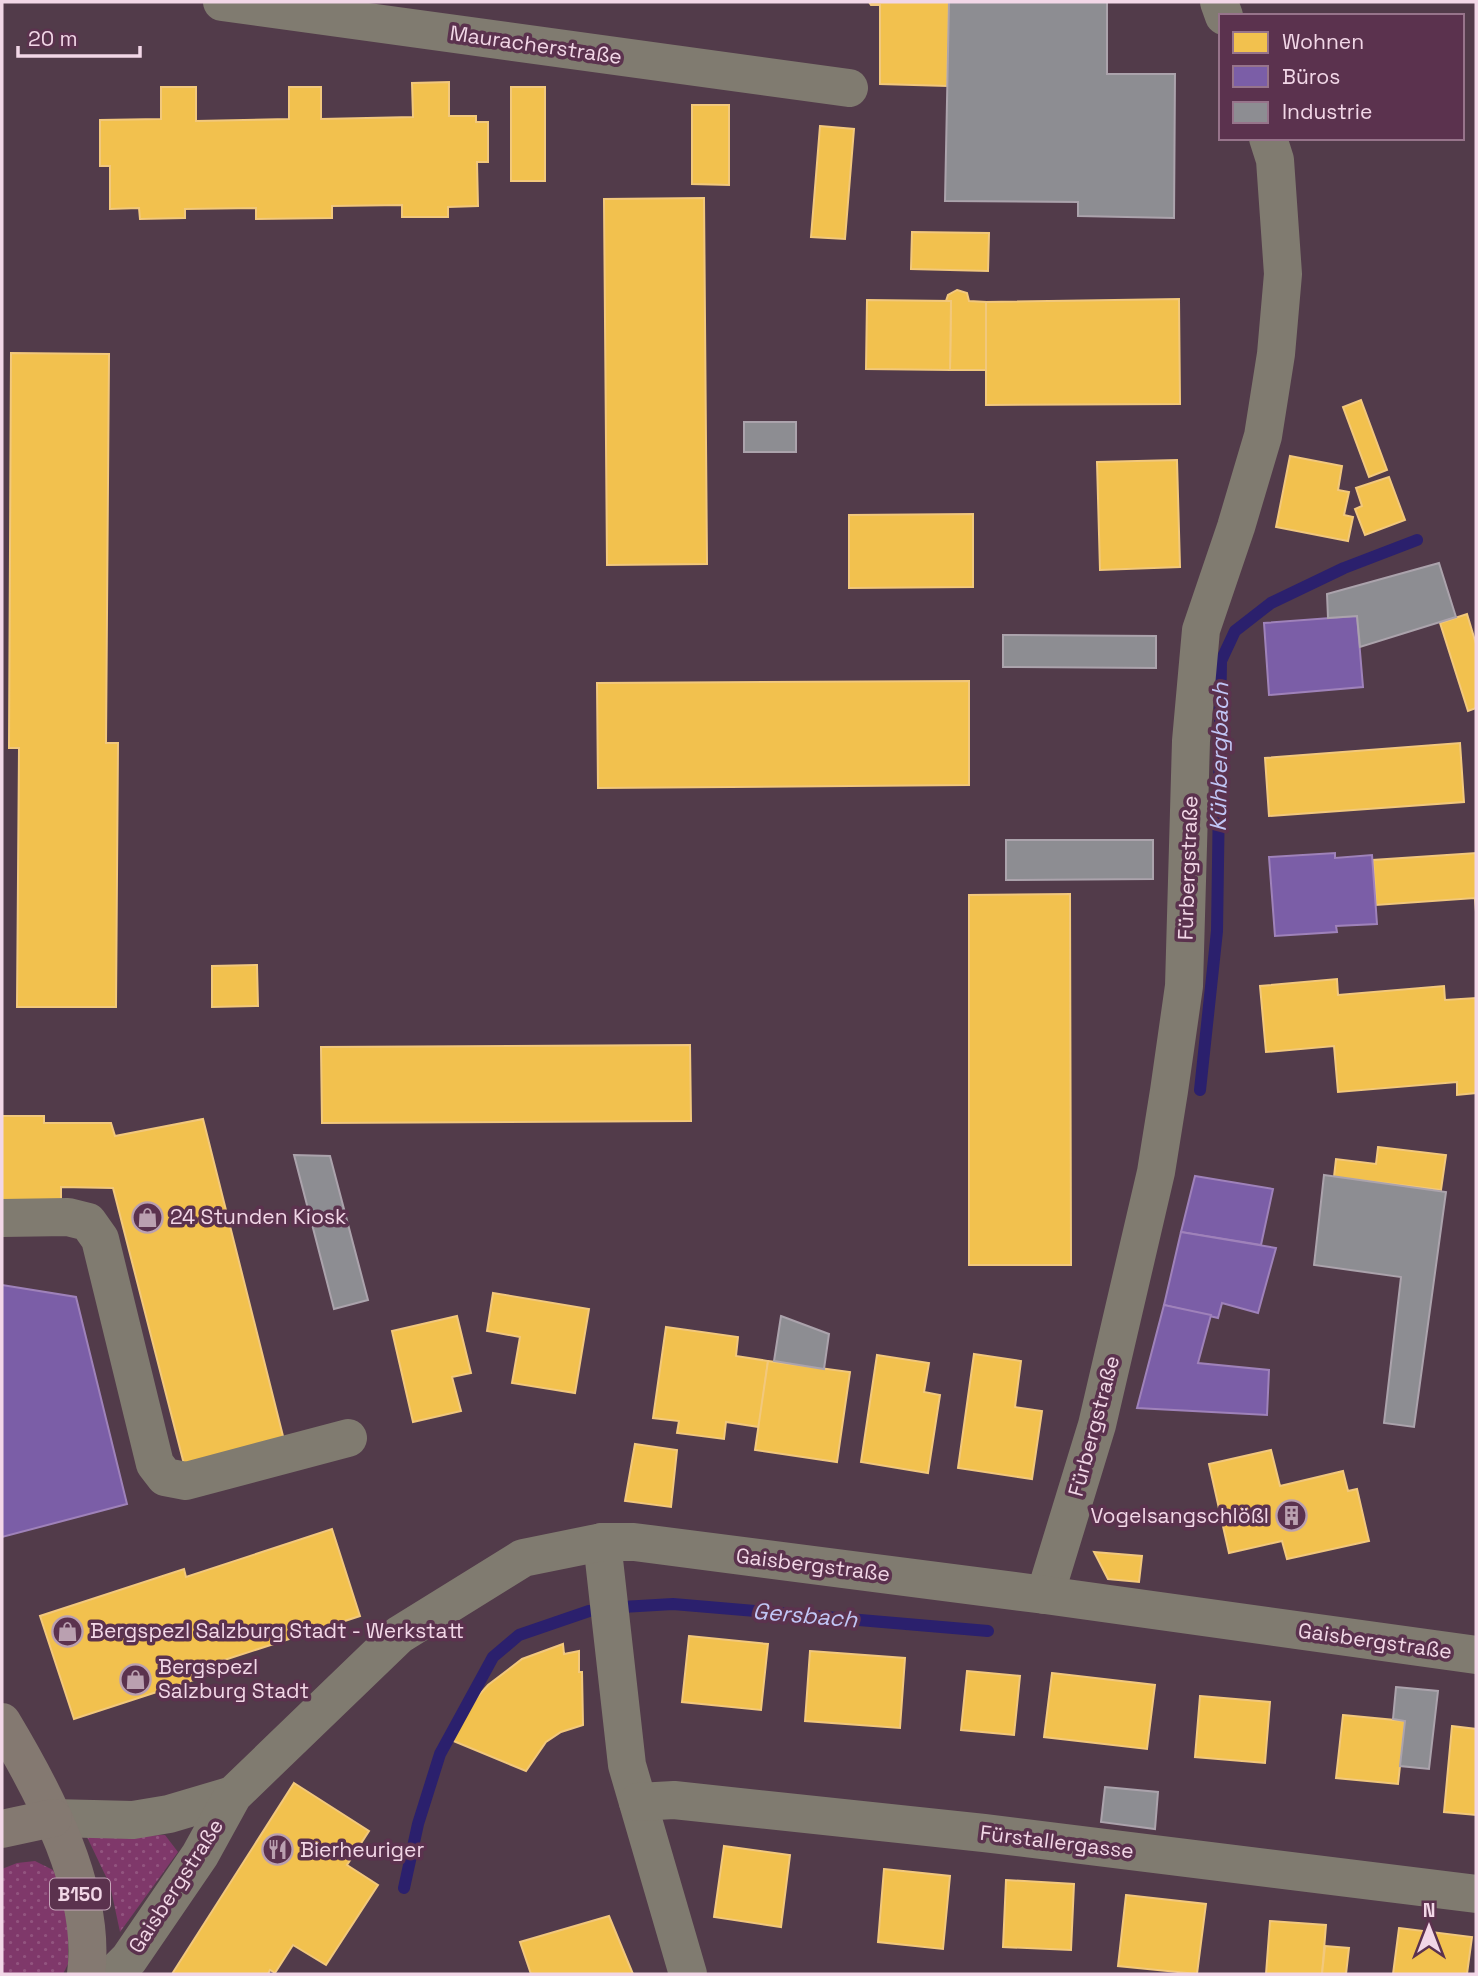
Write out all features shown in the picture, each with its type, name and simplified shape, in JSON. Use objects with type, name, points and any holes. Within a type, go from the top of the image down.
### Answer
[{"type":"main road","name":"B150","points":[[2,1722],[53,1818],[72,1865],[83,1905],[89,1954],[86,1974]]},
{"type":"main road","points":[[2,1829],[53,1818]]},
{"type":"street","name":"Mauracherstraße","points":[[222,2],[849,88]]},
{"type":"street","name":"Fürbergstraße","points":[[1045,1595],[1097,1425],[1156,1172],[1169,1091],[1184,986],[1191,741],[1201,629],[1236,527],[1263,436],[1276,354],[1283,274],[1275,160],[1269,140]]},
{"type":"street","points":[[2,1218],[68,1217],[88,1222],[100,1239],[155,1464],[165,1477],[186,1481],[348,1438]]},
{"type":"street","name":"Gaisbergstraße","points":[[114,1974],[129,1959],[200,1855],[233,1795],[399,1635],[523,1558],[602,1542],[634,1542],[1045,1595],[1476,1655]]},
{"type":"street","points":[[602,1542],[627,1765],[688,1974]]},
{"type":"street","name":"Gaisbergstraße","points":[[53,1818],[133,1820],[169,1814],[233,1795]]},
{"type":"street","name":"Fürstallergasse","points":[[638,1802],[674,1800],[984,1833],[1476,1894]]},
{"type":"shaded area","points":[[165,1835],[178,1852],[120,1932],[110,1885],[87,1837]]},
{"type":"shaded area","points":[[35,1861],[53,1870],[68,1897],[68,1964],[63,1974],[2,1974],[2,1869],[17,1863]]},
{"type":"building: Wohnen","points":[[869,2],[949,2],[947,86],[880,84],[880,5],[871,5]]},
{"type":"building: Wohnen","points":[[449,82],[449,116],[476,116],[476,122],[488,122],[488,162],[477,162],[478,206],[448,207],[448,217],[402,217],[402,205],[332,206],[332,218],[256,219],[256,208],[185,209],[185,218],[140,219],[139,208],[110,209],[110,166],[100,166],[100,120],[161,119],[161,87],[196,87],[196,121],[289,119],[289,87],[321,87],[321,119],[413,117],[412,83]]},
{"type":"building: Wohnen","points":[[511,87],[545,87],[545,181],[511,181]]},
{"type":"building: Wohnen","points":[[692,105],[729,105],[729,185],[692,184]]},
{"type":"building: Wohnen","points":[[820,126],[854,129],[845,239],[811,237]]},
{"type":"building: Wohnen","points":[[704,198],[707,564],[607,565],[604,199]]},
{"type":"building: Wohnen","points":[[912,232],[989,233],[988,271],[911,269]]},
{"type":"building: Wohnen","points":[[957,290],[967,293],[969,301],[986,302],[986,370],[950,370],[951,301],[946,301],[948,295]]},
{"type":"building: Wohnen","points":[[1179,299],[1180,404],[986,405],[986,302]]},
{"type":"building: Wohnen","points":[[867,300],[951,301],[950,370],[866,369]]},
{"type":"building: Wohnen","points":[[11,353],[109,354],[106,743],[118,743],[116,1007],[17,1007],[19,748],[9,748]]},
{"type":"building: Wohnen","points":[[1361,400],[1387,470],[1369,477],[1343,407]]},
{"type":"building: Wohnen","points":[[1290,456],[1342,466],[1338,490],[1349,492],[1344,515],[1353,517],[1348,541],[1276,527]]},
{"type":"building: Wohnen","points":[[1177,460],[1180,567],[1100,570],[1097,462]]},
{"type":"building: Wohnen","points":[[1389,477],[1405,520],[1365,535],[1355,509],[1362,506],[1356,488]]},
{"type":"building: Wohnen","points":[[973,514],[973,587],[849,588],[849,515]]},
{"type":"building: Wohnen","points":[[1467,614],[1476,644],[1476,708],[1468,711],[1440,623]]},
{"type":"building: Wohnen","points":[[969,681],[969,785],[598,788],[597,683]]},
{"type":"building: Wohnen","points":[[1460,743],[1464,802],[1269,816],[1265,758]]},
{"type":"building: Wohnen","points":[[1476,853],[1476,912],[1475,898],[1376,905],[1373,860]]},
{"type":"building: Wohnen","points":[[1070,894],[1071,1265],[969,1265],[969,895]]},
{"type":"building: Wohnen","points":[[257,965],[258,1006],[212,1007],[212,966]]},
{"type":"building: Wohnen","points":[[1337,979],[1338,995],[1444,986],[1445,1000],[1476,998],[1476,1093],[1457,1095],[1457,1082],[1338,1092],[1334,1046],[1266,1052],[1260,986]]},
{"type":"building: Wohnen","points":[[690,1045],[691,1121],[322,1123],[321,1047]]},
{"type":"building: Wohnen","points":[[2,1116],[44,1116],[44,1123],[111,1123],[115,1136],[203,1119],[284,1440],[184,1464],[113,1188],[61,1187],[61,1202],[2,1203]]},
{"type":"building: Wohnen","points":[[1378,1147],[1446,1155],[1441,1190],[1334,1177],[1336,1159],[1376,1164]]},
{"type":"building: Wohnen","points":[[493,1293],[589,1309],[575,1393],[512,1383],[520,1337],[487,1331]]},
{"type":"building: Wohnen","points":[[457,1316],[471,1373],[452,1377],[461,1411],[413,1422],[392,1331]]},
{"type":"building: Wohnen","points":[[666,1327],[738,1337],[736,1356],[768,1361],[759,1427],[726,1422],[724,1439],[677,1433],[679,1421],[653,1418]]},
{"type":"building: Wohnen","points":[[974,1354],[1021,1361],[1015,1407],[1042,1411],[1032,1479],[958,1468]]},
{"type":"building: Wohnen","points":[[877,1355],[929,1363],[924,1392],[940,1395],[928,1473],[861,1462]]},
{"type":"building: Wohnen","points":[[768,1361],[850,1372],[837,1462],[755,1450]]},
{"type":"building: Wohnen","points":[[635,1444],[677,1450],[671,1507],[625,1501]]},
{"type":"building: Wohnen","name":"Vogelsangschlößl","points":[[1271,1450],[1280,1486],[1343,1471],[1348,1491],[1357,1489],[1369,1541],[1287,1559],[1282,1541],[1229,1553],[1209,1464]]},
{"type":"building: Wohnen","points":[[332,1529],[360,1616],[215,1663],[218,1672],[74,1719],[40,1616],[184,1569],[186,1577]]},
{"type":"building: Wohnen","points":[[1094,1552],[1142,1556],[1139,1582],[1108,1579]]},
{"type":"building: Wohnen","points":[[689,1636],[768,1644],[761,1710],[682,1702]]},
{"type":"building: Wohnen","points":[[563,1644],[564,1654],[579,1651],[583,1725],[561,1732],[546,1742],[526,1771],[451,1740],[471,1704],[488,1685],[522,1659]]},
{"type":"building: Wohnen","points":[[810,1651],[905,1658],[900,1728],[805,1721]]},
{"type":"building: Wohnen","points":[[967,1671],[1020,1676],[1014,1735],[961,1730]]},
{"type":"building: Wohnen","points":[[1052,1673],[1155,1685],[1147,1749],[1044,1737]]},
{"type":"building: Wohnen","points":[[1200,1696],[1270,1702],[1265,1763],[1195,1757]]},
{"type":"building: Wohnen","points":[[1343,1715],[1405,1721],[1398,1784],[1336,1778]]},
{"type":"building: Wohnen","points":[[1452,1726],[1476,1729],[1476,1815],[1444,1812]]},
{"type":"building: Wohnen","points":[[294,1783],[369,1831],[347,1865],[378,1885],[326,1965],[293,1945],[275,1973],[270,1970],[268,1974],[172,1974]]},
{"type":"building: Wohnen","points":[[724,1846],[790,1855],[781,1927],[714,1917]]},
{"type":"building: Wohnen","points":[[884,1869],[950,1876],[943,1949],[878,1942]]},
{"type":"building: Wohnen","points":[[1006,1880],[1074,1884],[1071,1950],[1003,1947]]},
{"type":"building: Wohnen","points":[[1126,1895],[1206,1904],[1197,1974],[1118,1966]]},
{"type":"building: Wohnen","points":[[609,1916],[633,1974],[531,1974],[520,1942]]},
{"type":"building: Wohnen","points":[[1270,1921],[1326,1925],[1322,1974],[1266,1974]]},
{"type":"building: Wohnen","points":[[1399,1928],[1472,1937],[1467,1974],[1393,1974]]},
{"type":"building: Wohnen","points":[[1325,1946],[1349,1948],[1346,1974],[1322,1974]]},
{"type":"building: Büros","points":[[1357,616],[1363,687],[1269,695],[1264,623]]},
{"type":"building: Büros","points":[[1335,853],[1335,858],[1372,855],[1377,924],[1336,926],[1337,932],[1275,936],[1269,857]]},
{"type":"building: Büros","points":[[1195,1176],[1273,1189],[1261,1245],[1181,1232]]},
{"type":"building: Büros","points":[[1181,1232],[1276,1248],[1258,1313],[1222,1303],[1218,1318],[1164,1305]]},
{"type":"building: Büros","points":[[2,1285],[76,1297],[127,1504],[2,1537]]},
{"type":"building: Büros","points":[[1164,1305],[1211,1315],[1198,1363],[1269,1370],[1267,1415],[1137,1408]]},
{"type":"building: Industrie","points":[[949,2],[1107,2],[1107,74],[1175,74],[1174,218],[1078,216],[1078,202],[945,201]]},
{"type":"building: Industrie","points":[[744,422],[796,422],[796,452],[744,452]]},
{"type":"building: Industrie","points":[[1439,563],[1456,617],[1360,647],[1357,616],[1328,618],[1327,594]]},
{"type":"building: Industrie","points":[[1003,635],[1156,636],[1156,668],[1003,667]]},
{"type":"building: Industrie","points":[[1006,840],[1153,840],[1153,879],[1006,880]]},
{"type":"building: Industrie","points":[[294,1155],[330,1156],[368,1300],[334,1309]]},
{"type":"building: Industrie","points":[[1324,1175],[1446,1192],[1414,1427],[1384,1423],[1401,1277],[1314,1265]]},
{"type":"building: Industrie","points":[[781,1316],[829,1334],[824,1369],[774,1361]]},
{"type":"building: Industrie","points":[[1396,1687],[1438,1691],[1429,1769],[1400,1766],[1405,1721],[1393,1719]]},
{"type":"building: Industrie","points":[[1105,1787],[1158,1792],[1155,1829],[1101,1822]]},
{"type":"waterway","name":"Kühbergbach","points":[[1200,1090],[1217,931],[1221,661],[1235,631],[1271,603],[1344,568],[1417,540]]},
{"type":"waterway","name":"Gersbach","points":[[622,1607],[673,1604],[988,1631]]},
{"type":"waterway","name":"Gersbach","points":[[404,1888],[418,1824],[440,1754],[493,1657],[519,1635],[589,1611]]},
{"type":"place","name":"24 Stunden Kiosk","points":[[147,1217]]},
{"type":"place","name":"Vogelsangschlößl","points":[[1292,1516]]},
{"type":"place","name":"Bergspezl Salzburg Stadt - Werkstatt","points":[[67,1631]]},
{"type":"place","name":"Bergspezl Salzburg Stadt","points":[[135,1679]]},
{"type":"place","name":"Bierheuriger","points":[[277,1850]]}]
